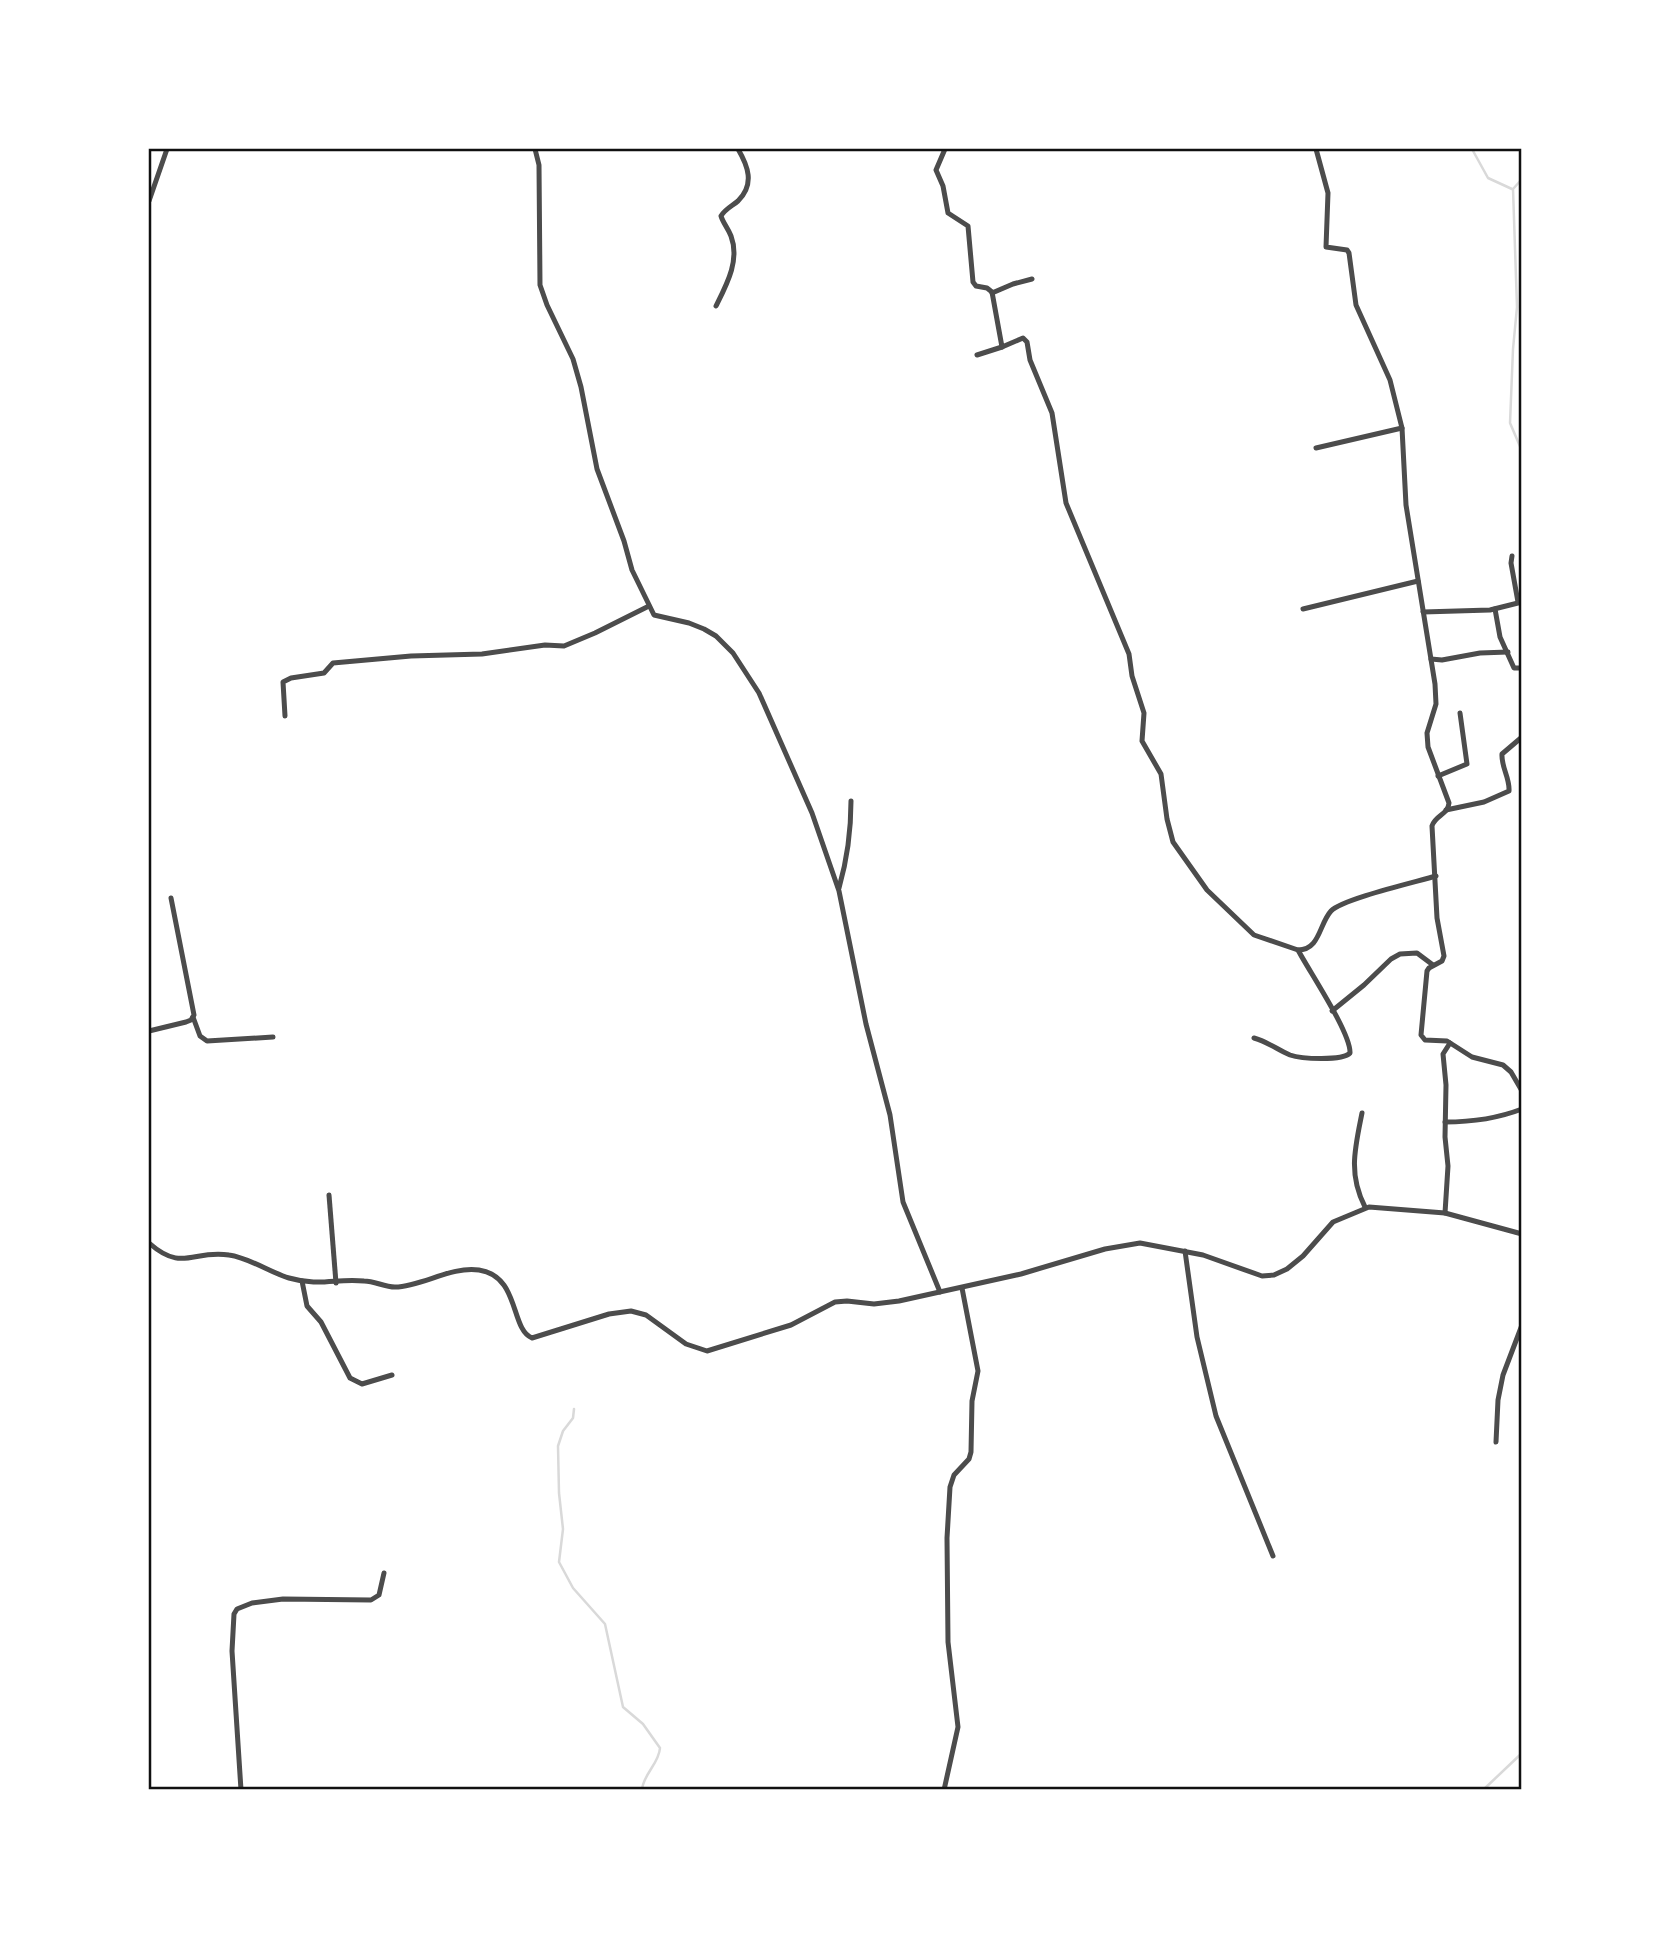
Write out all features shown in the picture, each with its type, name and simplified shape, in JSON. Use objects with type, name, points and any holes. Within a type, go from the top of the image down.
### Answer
[{"type":"street","points":[[149,201],[167,149]]},
{"type":"street","points":[[535,149],[539,180],[540,285],[573,359],[597,469],[632,570],[657,617],[689,623],[716,636],[742,666],[759,693],[821,834],[839,891],[866,1024],[890,1115],[903,1202],[940,1292]]},
{"type":"street","points":[[716,306],[732,270],[735,252],[721,216],[722,212],[743,195],[749,174],[747,164],[738,149]]},
{"type":"street","points":[[946,149],[936,170],[943,186],[948,213],[968,226],[975,284],[989,289],[992,293],[1002,347]]},
{"type":"street","points":[[1316,149],[1328,193],[1326,247],[1347,250],[1349,253],[1356,305],[1390,380],[1402,428],[1406,505],[1436,684],[1436,704],[1427,733],[1430,754],[1449,803],[1446,810]]},
{"type":"street","points":[[992,293],[1032,279]]},
{"type":"street","points":[[977,355],[1023,338],[1027,342],[1030,360],[1052,413],[1066,503],[1129,654],[1132,676],[1144,713],[1142,741],[1161,774],[1173,842],[1207,890],[1254,935],[1298,950],[1312,945],[1327,916],[1335,908],[1436,876]]},
{"type":"street","points":[[1317,448],[1402,428]]},
{"type":"street","points":[[1423,612],[1495,609],[1520,602],[1511,563],[1512,556]]},
{"type":"street","points":[[1303,609],[1418,581]]},
{"type":"street","points":[[285,716],[283,682],[291,678],[324,673],[333,663],[411,656],[482,654],[545,645],[569,645],[649,606]]},
{"type":"street","points":[[1495,609],[1500,637],[1514,668],[1522,668]]},
{"type":"street","points":[[1431,659],[1508,652]]},
{"type":"street","points":[[1438,776],[1467,764],[1460,713]]},
{"type":"street","points":[[1522,737],[1502,754],[1510,786],[1508,792],[1484,802],[1446,810],[1432,825],[1437,918],[1444,956],[1442,961],[1429,968],[1426,976],[1421,1035],[1425,1040],[1442,1040],[1472,1057],[1507,1068],[1522,1091]]},
{"type":"street","points":[[839,891],[847,853],[851,801]]},
{"type":"street","points":[[171,898],[193,1017],[200,1036],[207,1041],[273,1037]]},
{"type":"street","points":[[1254,1038],[1267,1041],[1292,1056],[1346,1057],[1350,1053],[1350,1046],[1298,950]]},
{"type":"street","points":[[1332,1011],[1400,954],[1417,953],[1433,965]]},
{"type":"street","points":[[149,1031],[186,1022],[193,1017]]},
{"type":"street","points":[[1445,1213],[1448,1166],[1443,1054],[1450,1043]]},
{"type":"street","points":[[1445,1122],[1493,1119],[1522,1109]]},
{"type":"street","points":[[1362,1113],[1354,1172],[1356,1187],[1365,1207]]},
{"type":"street","points":[[329,1195],[336,1283]]},
{"type":"street","points":[[149,1243],[170,1258],[233,1255],[302,1282],[365,1280],[396,1287],[456,1272],[483,1270],[491,1273],[503,1284],[524,1331],[532,1338],[609,1314],[631,1311],[646,1315],[686,1344],[706,1351],[790,1325],[835,1302],[886,1303],[961,1289],[1128,1244],[1149,1243],[1185,1251],[1252,1273],[1274,1275],[1287,1269],[1303,1256],[1333,1222],[1365,1207],[1445,1213],[1522,1234]]},
{"type":"street","points":[[1185,1251],[1197,1337],[1216,1416],[1273,1556]]},
{"type":"street","points":[[302,1282],[307,1306],[321,1322],[349,1378],[362,1384],[392,1375]]},
{"type":"street","points":[[944,1790],[958,1727],[948,1642],[947,1538],[950,1487],[954,1475],[969,1459],[971,1452],[972,1401],[978,1371],[961,1289]]},
{"type":"street","points":[[1496,1442],[1498,1400],[1503,1375],[1522,1325]]},
{"type":"street","points":[[241,1790],[232,1651],[234,1614],[237,1609],[252,1603],[283,1599],[370,1600],[379,1595],[384,1573]]},
{"type":"waterway","points":[[1472,149],[1488,178],[1512,189]]},
{"type":"waterway","points":[[1522,179],[1513,189],[1517,307],[1510,423],[1522,451]]},
{"type":"waterway","points":[[574,1409],[573,1418],[563,1431],[558,1446],[563,1529],[559,1562],[573,1588],[605,1624],[623,1707],[643,1724],[660,1748],[642,1790]]},
{"type":"waterway","points":[[1483,1790],[1522,1753]]}]
